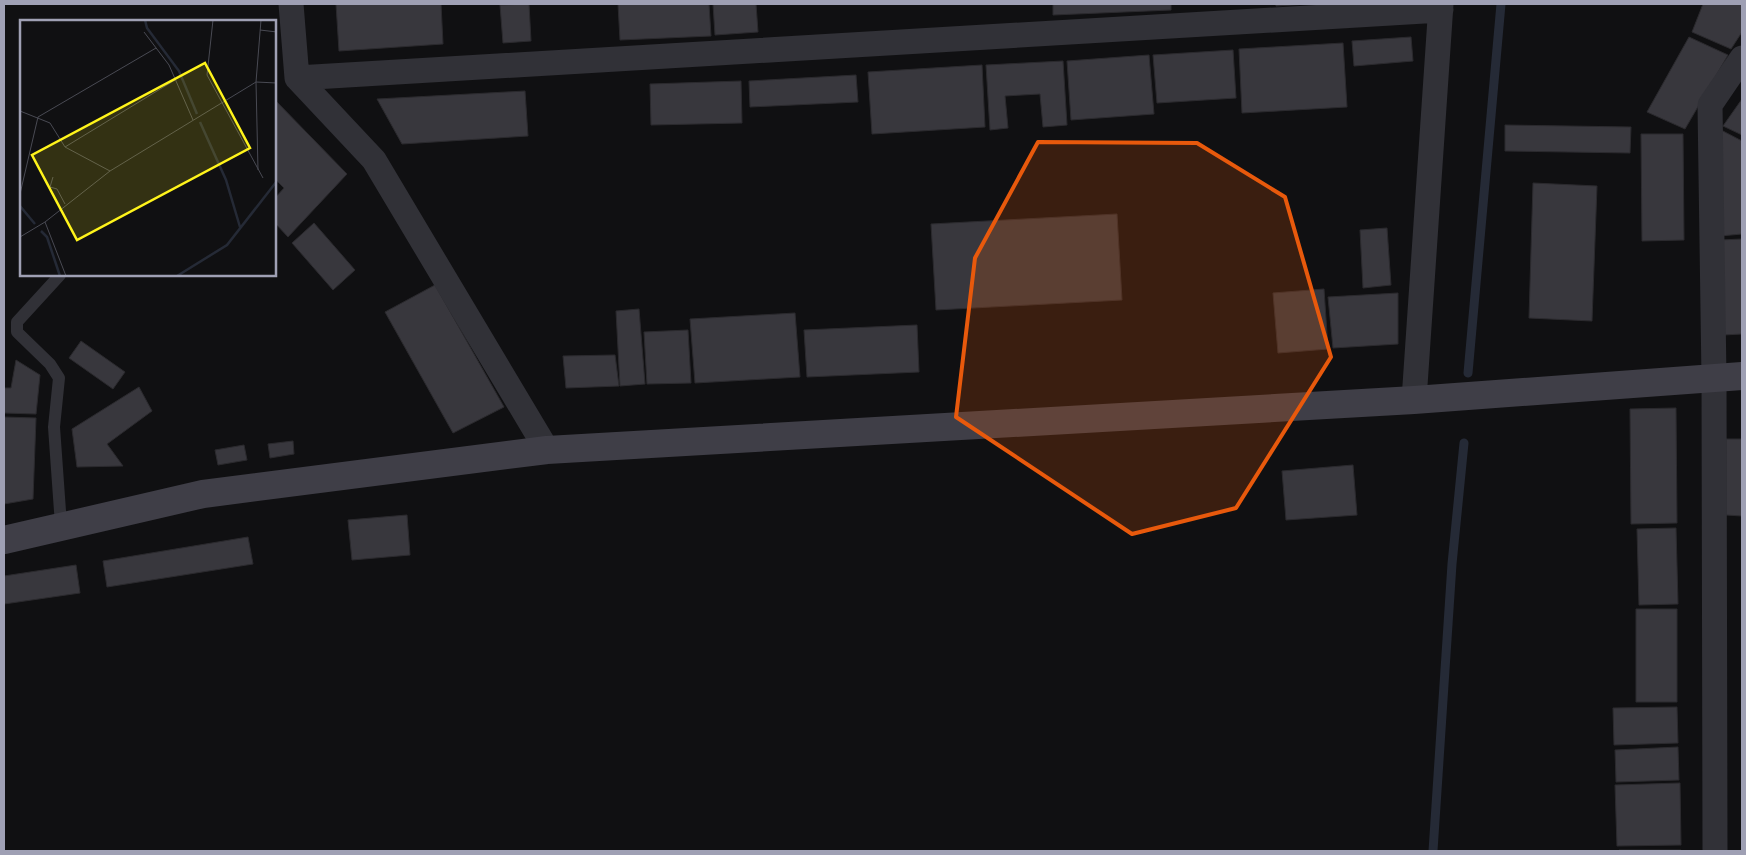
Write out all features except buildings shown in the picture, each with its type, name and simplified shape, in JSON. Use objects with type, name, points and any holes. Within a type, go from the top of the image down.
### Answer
[{"type":"main road","points":[[4,540],[61,525],[203,494],[547,450],[1414,400],[1742,376]]},
{"type":"street","points":[[291,4],[297,78],[374,160],[547,450]]},
{"type":"street","points":[[297,78],[1441,7],[1414,400]]},
{"type":"street","points":[[1715,851],[1714,378],[1710,105],[1742,58]]},
{"type":"lane","points":[[59,276],[17,322],[15,327],[17,332],[50,364],[58,378],[54,426],[61,525]]},
{"type":"highlighted area","points":[[1038,142],[1197,143],[1285,197],[1331,357],[1236,508],[1132,534],[956,417],[975,258]]},
{"type":"waterway","points":[[1468,373],[1501,4]]},
{"type":"waterway","points":[[1433,851],[1452,564],[1464,443]]}]
